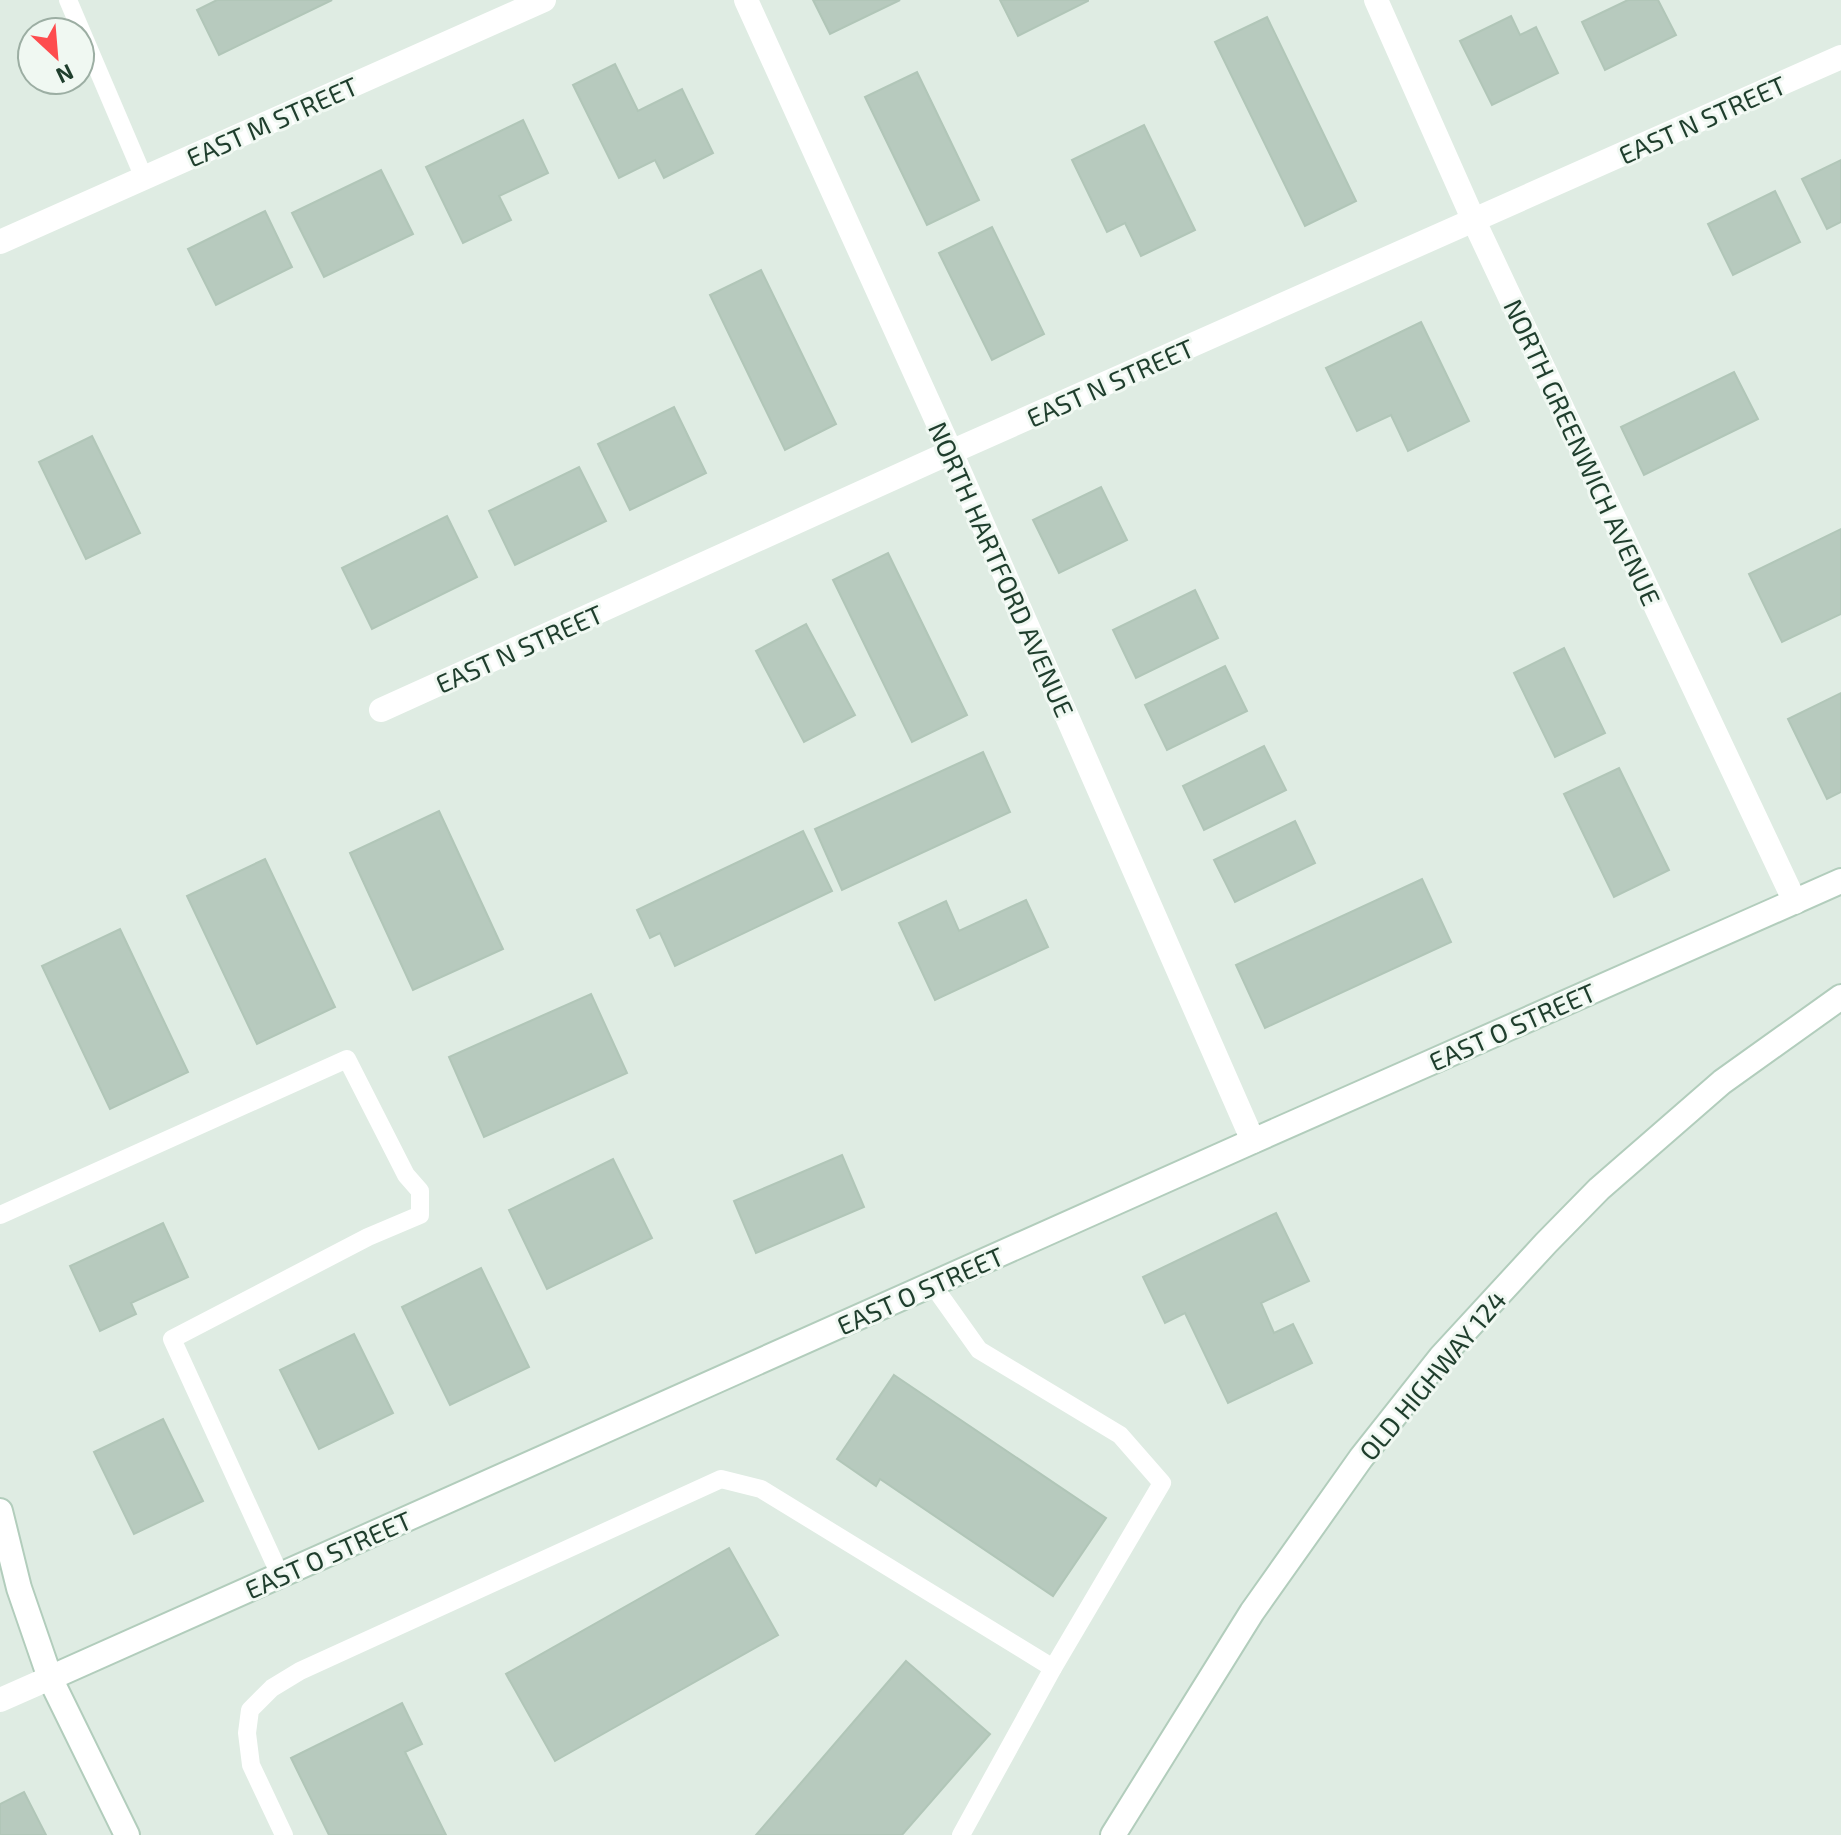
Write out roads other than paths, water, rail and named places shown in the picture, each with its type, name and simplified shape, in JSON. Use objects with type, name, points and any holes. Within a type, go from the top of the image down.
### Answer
[{"type":"street","name":"EAST M STREET","points":[[0,242],[544,0]]},
{"type":"street","name":"NORTH HARTFORD AVENUE","points":[[746,0],[951,452],[1253,1141]]},
{"type":"street","name":"NORTH GREENWICH AVENUE","points":[[1376,0],[1474,221],[1795,902]]},
{"type":"street","name":"EAST N STREET","points":[[381,710],[951,452],[1841,57]]},
{"type":"street","name":"EAST O STREET","points":[[0,1700],[1841,881]]},
{"type":"street","name":"OLD HIGHWAY 124","points":[[1113,1835],[1252,1612],[1361,1458],[1441,1357],[1599,1189],[1722,1082],[1841,997]]},
{"type":"street","points":[[0,1511],[19,1588],[50,1678],[127,1835]]},
{"type":"lane","points":[[68,0],[144,178]]},
{"type":"lane","points":[[0,1215],[347,1059],[406,1175],[420,1191],[420,1215],[368,1237],[172,1339],[280,1575]]},
{"type":"lane","points":[[932,1284],[979,1350],[1120,1435],[1162,1483],[1053,1668],[961,1835]]},
{"type":"lane","points":[[284,1835],[251,1765],[247,1733],[250,1710],[272,1688],[300,1671],[721,1479],[761,1489],[1053,1668]]}]
